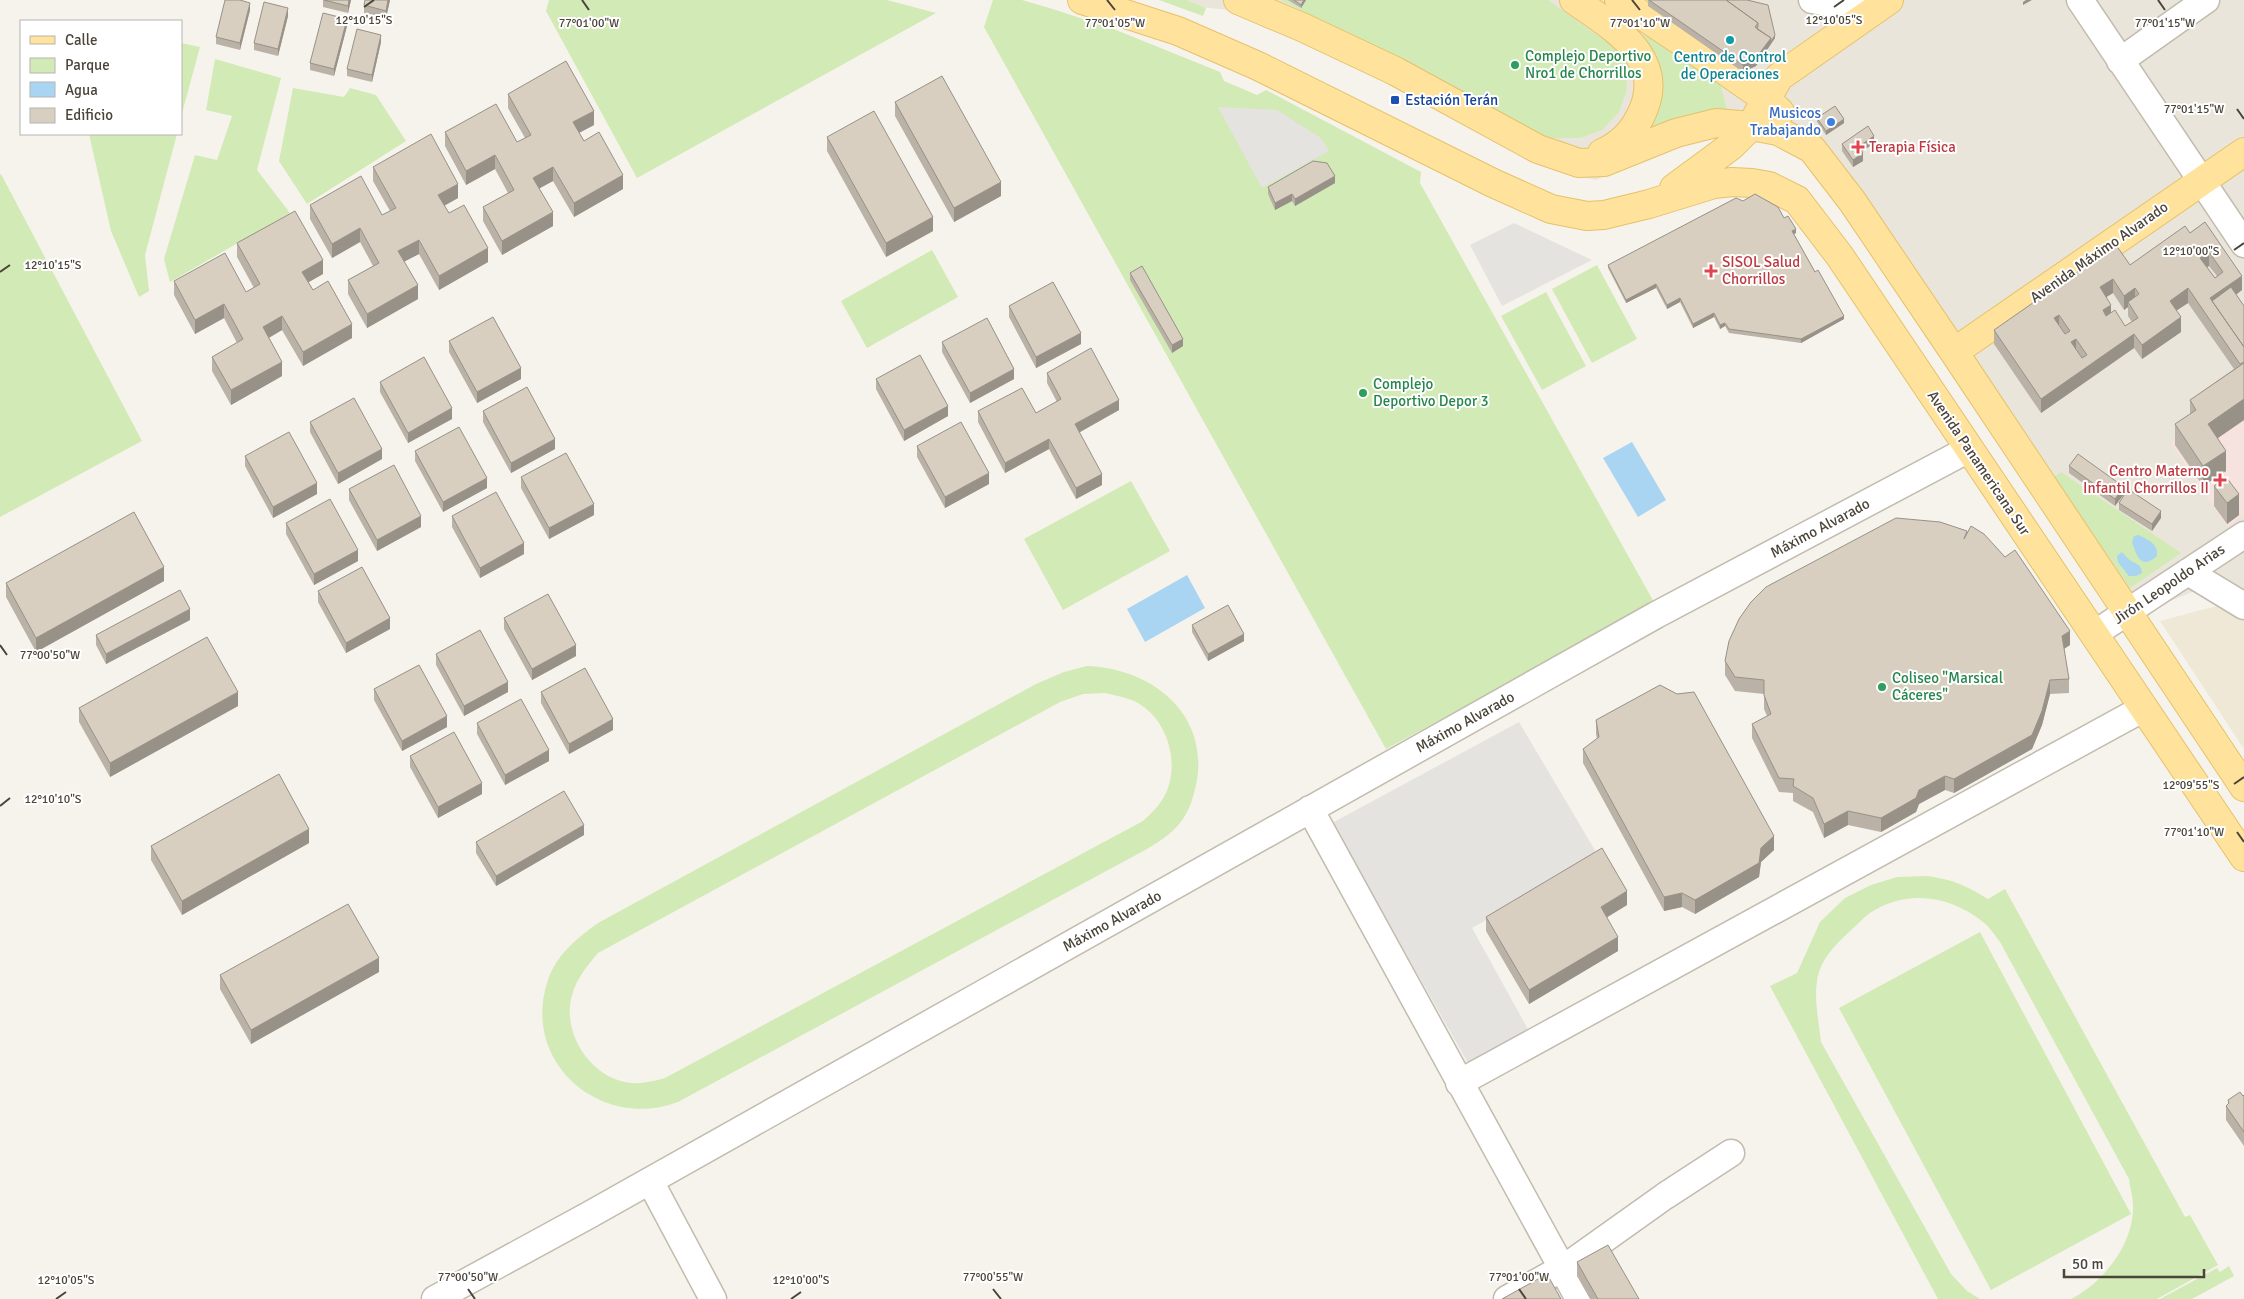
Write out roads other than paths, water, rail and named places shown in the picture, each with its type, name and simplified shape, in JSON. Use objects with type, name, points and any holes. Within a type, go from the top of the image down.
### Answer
[{"type":"main road","points":[[1082,0],[1178,31],[1258,66],[1493,183],[1551,209],[1587,216],[1604,215],[1649,204],[1678,185],[1738,132],[1767,100],[1779,77],[1879,7]]},
{"type":"main road","points":[[1238,0],[1304,28],[1362,56],[1521,141],[1580,163],[1604,162],[1676,133],[1716,123],[1738,132],[1778,131],[1812,149]]},
{"type":"main road","points":[[1574,0],[1624,9],[1720,67],[1767,100],[1812,149],[1852,201],[2244,787]]},
{"type":"main road","points":[[1564,158],[1594,156],[1616,146],[1632,131],[1643,111],[1648,90],[1646,69],[1636,50],[1624,9]]},
{"type":"main road","points":[[1720,67],[1731,90],[1738,132]]},
{"type":"main road","name":"Avenida Máximo Alvarado","points":[[1954,352],[2244,152]]},
{"type":"main road","name":"Avenida Panamericana Sur","points":[[1649,204],[1694,188],[1732,182],[1769,186],[1798,200],[1839,255],[2244,857]]},
{"type":"street","points":[[1812,0],[1841,5],[1879,7]]},
{"type":"street","points":[[2080,0],[2244,244]]},
{"type":"street","points":[[2120,61],[2206,0]]},
{"type":"street","name":"Máximo Alvarado","points":[[435,1299],[650,1181],[1656,614],[1969,449]]},
{"type":"street","name":"Jirón Leopoldo Arias","points":[[2094,634],[2244,535]]},
{"type":"street","points":[[2188,572],[2244,606]]},
{"type":"street","points":[[1460,1083],[2144,708]]},
{"type":"street","points":[[1310,809],[1578,1299]]},
{"type":"street","points":[[1507,1299],[1562,1269],[1665,1196],[1731,1153]]},
{"type":"street","points":[[650,1181],[713,1299]]},
{"type":"water","points":[[1632,442],[1666,500],[1638,517],[1603,458]]},
{"type":"water","points":[[2139,535],[2152,543],[2156,548],[2157,556],[2152,560],[2143,562],[2138,557],[2132,542],[2134,536]]},
{"type":"water","points":[[2122,552],[2140,566],[2142,573],[2136,576],[2129,576],[2118,562],[2117,556]]},
{"type":"water","points":[[1187,575],[1205,608],[1145,642],[1127,609]]},
{"type":"place","name":"Centro de Control de Operaciones","points":[[1730,40]]},
{"type":"place","name":"Complejo Deportivo Nro1 de Chorrillos","points":[[1515,65]]},
{"type":"place","name":"Estación Terán","points":[[1395,100]]},
{"type":"place","name":"Musicos Trabajando","points":[[1831,122]]},
{"type":"place","name":"Terapia Física","points":[[1858,147]]},
{"type":"place","name":"SISOL Salud Chorrillos","points":[[1711,271]]},
{"type":"place","name":"Complejo Deportivo Depor 3","points":[[1363,393]]},
{"type":"place","name":"Centro Materno Infantil Chorrillos II","points":[[2220,480]]},
{"type":"place","name":"Coliseo \"Marsical Cáceres\"","points":[[1882,687]]}]
